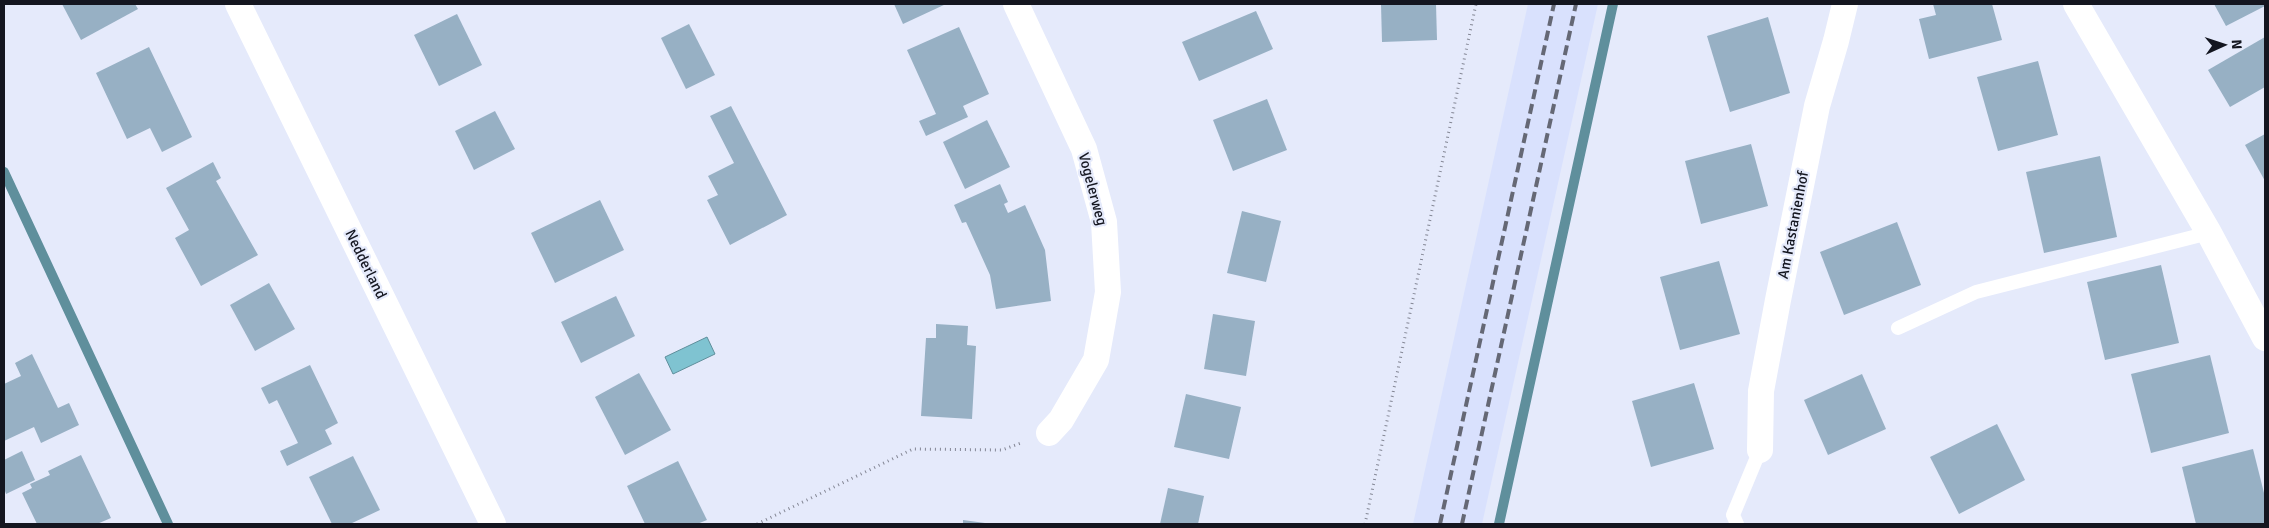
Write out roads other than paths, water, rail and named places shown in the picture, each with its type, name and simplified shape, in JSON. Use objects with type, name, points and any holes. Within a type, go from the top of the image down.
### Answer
[{"type":"street","name":"Nedderland","points":[[238,4],[493,524]]},
{"type":"street","name":"Vogelerweg","points":[[1016,4],[1084,149],[1104,222],[1108,292],[1096,360],[1061,420],[1049,433]]},
{"type":"street","name":"Am Kastanienhof","points":[[1760,450],[1761,391],[1776,309],[1817,106],[1844,4]]},
{"type":"street","points":[[2076,4],[2209,233],[2265,338]]},
{"type":"lane","points":[[1898,328],[1976,292],[2209,233]]},
{"type":"lane","points":[[1737,524],[1733,515],[1760,450]]},
{"type":"waterway","points":[[1499,524],[1613,4]]},
{"type":"waterway","points":[[4,172],[168,524]]},
{"type":"railway","points":[[1440,524],[1554,4]]},
{"type":"railway","points":[[1462,524],[1576,4]]}]
